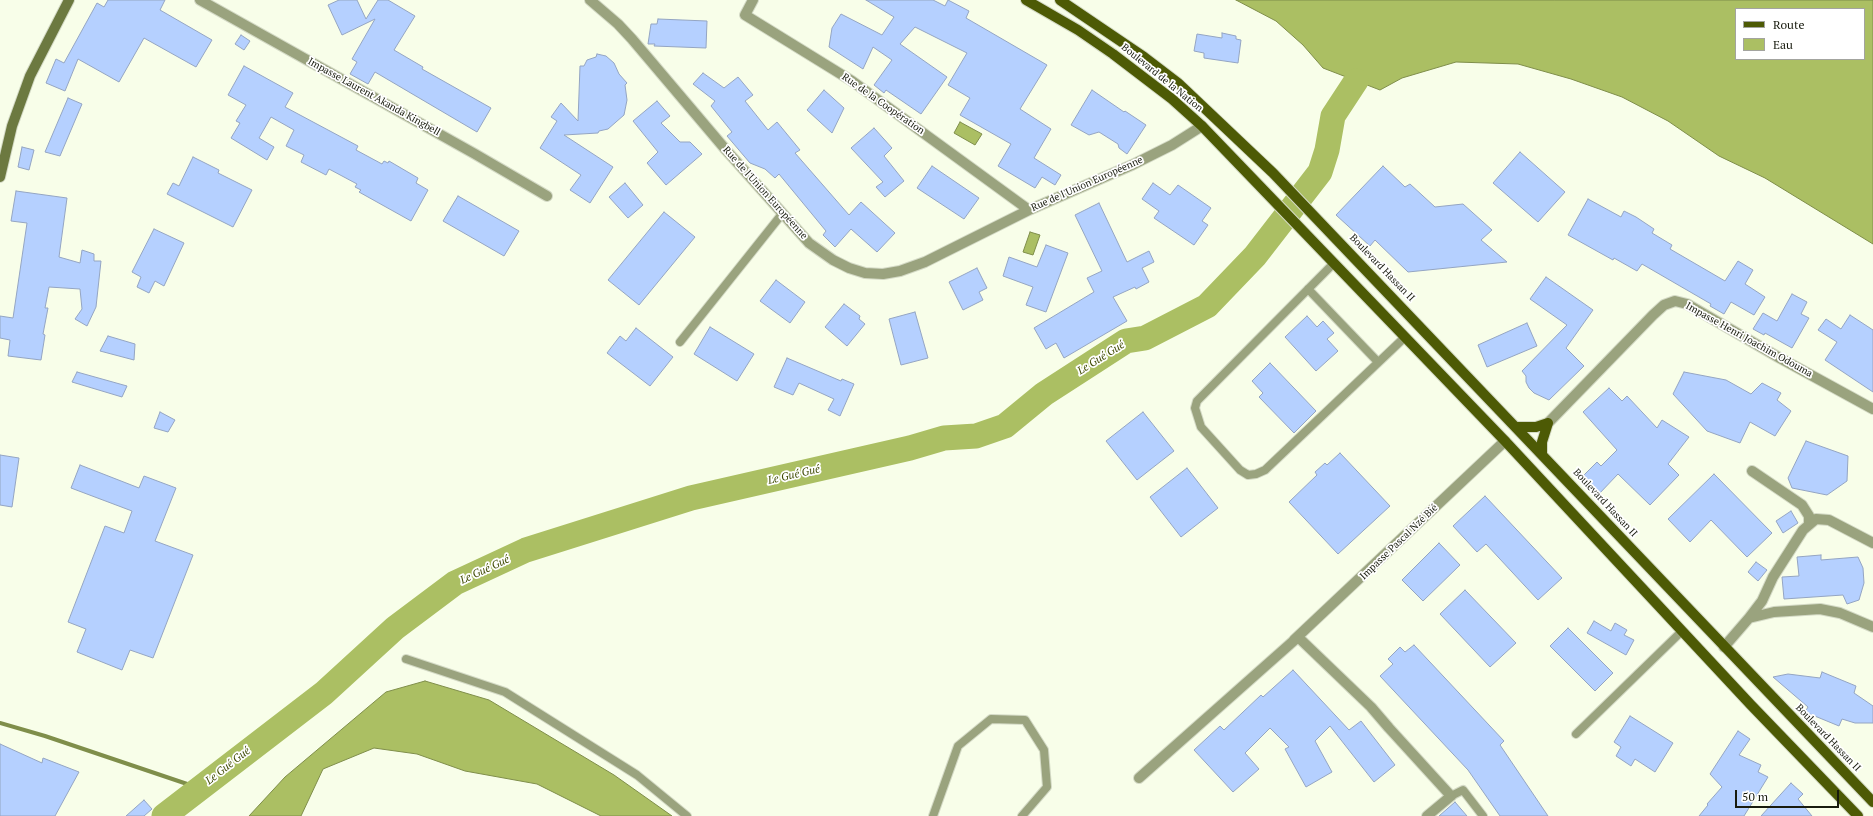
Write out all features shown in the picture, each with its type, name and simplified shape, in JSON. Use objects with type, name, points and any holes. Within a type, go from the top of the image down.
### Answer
[{"type":"main road","points":[[0,177],[11,132],[30,76],[69,0]]},
{"type":"main road","name":"Boulevard de la Nation","points":[[1026,0],[1078,30],[1113,54],[1172,99],[1202,126],[1334,263]]},
{"type":"main road","name":"Boulevard de la Nation","points":[[1060,0],[1144,57],[1178,83],[1273,173],[1320,221]]},
{"type":"main road","name":"Boulevard Hassan II","points":[[1320,221],[1873,802]]},
{"type":"main road","points":[[1334,263],[1505,441],[1786,742],[1858,816]]},
{"type":"main road","points":[[1516,427],[1536,427],[1548,423]]},
{"type":"main road","points":[[1542,453],[1542,442],[1548,423]]},
{"type":"street","name":"Impasse Laurent Akanda Kingbell","points":[[200,0],[469,150],[547,196]]},
{"type":"street","name":"Rue de l'Union Européenne","points":[[590,0],[614,20],[632,39],[782,214],[809,242],[833,260],[854,270],[883,274],[900,271],[925,262],[1029,210],[1132,165],[1172,145],[1202,126]]},
{"type":"street","name":"Rue de la Coopération","points":[[753,0],[745,15],[852,81],[1029,210]]},
{"type":"street","name":"Impasse Henri Joachim Odouma","points":[[1548,423],[1652,315],[1664,305],[1675,301],[1686,304],[1873,409]]},
{"type":"street","name":"Impasse Pascal Nzé Bié","points":[[1139,778],[1296,639],[1505,441]]},
{"type":"street","points":[[1752,471],[1802,505],[1809,516],[1809,524]]},
{"type":"street","points":[[1724,647],[1762,601],[1782,562],[1809,524],[1816,519],[1825,518],[1873,543]]},
{"type":"street","points":[[1749,618],[1774,612],[1820,609],[1840,613],[1873,627]]},
{"type":"street","points":[[1296,639],[1371,707],[1451,796],[1427,816]]},
{"type":"lane","points":[[680,342],[782,214]]},
{"type":"lane","points":[[1334,263],[1197,401],[1195,408],[1201,427],[1240,470],[1248,475],[1256,474],[1265,470],[1405,337]]},
{"type":"lane","points":[[1308,289],[1378,362]]},
{"type":"lane","points":[[1576,734],[1682,631]]},
{"type":"lane","points":[[406,659],[505,692],[637,775],[687,816]]},
{"type":"lane","points":[[933,816],[958,746],[991,719],[1025,720],[1044,750],[1047,787],[1022,816]]},
{"type":"lane","points":[[1451,796],[1463,790],[1483,816]]},
{"type":"water","points":[[1236,0],[1873,0],[1873,244],[1765,178],[1719,156],[1668,121],[1622,97],[1571,79],[1518,64],[1456,62],[1402,78],[1380,90],[1323,68],[1303,45],[1276,21]]},
{"type":"water","points":[[960,122],[982,134],[975,145],[954,133]]},
{"type":"water","points":[[1030,232],[1040,235],[1033,255],[1023,252]]},
{"type":"water","points":[[425,681],[489,700],[614,775],[672,816],[601,816],[537,784],[465,771],[417,754],[374,748],[323,769],[301,816],[249,816],[285,777],[386,692]]},
{"type":"building","points":[[108,0],[165,0],[160,10],[212,40],[196,67],[144,38],[119,82],[78,59],[65,91],[46,83],[56,59],[64,63],[97,3],[104,7]]},
{"type":"building","points":[[339,0],[357,0],[366,19],[378,0],[388,0],[415,16],[394,50],[423,67],[422,69],[491,108],[477,132],[375,72],[368,84],[350,74],[357,62],[352,59],[375,19],[342,35],[328,5]]},
{"type":"building","points":[[866,0],[933,0],[945,6],[948,0],[969,11],[966,18],[1047,65],[1020,109],[1051,129],[1034,158],[1061,175],[1055,185],[1042,177],[1035,188],[998,166],[1011,144],[960,115],[970,98],[948,85],[967,53],[915,27],[900,44],[947,77],[921,114],[886,90],[884,93],[874,85],[892,60],[873,47],[863,69],[829,47],[832,28],[841,14],[882,35],[894,17]]},
{"type":"building","points":[[658,19],[707,21],[706,48],[654,46],[655,44],[648,44],[651,24],[657,24]]},
{"type":"building","points":[[1222,33],[1236,36],[1236,39],[1241,40],[1238,63],[1204,58],[1204,53],[1194,51],[1197,34],[1222,38]]},
{"type":"building","points":[[241,35],[250,41],[244,50],[235,44]]},
{"type":"building","points":[[597,54],[606,56],[614,63],[619,74],[627,83],[625,85],[627,100],[624,115],[608,129],[599,131],[598,133],[564,135],[613,167],[590,203],[570,190],[581,175],[540,148],[557,121],[551,117],[561,103],[578,121],[580,66],[584,66],[587,60],[596,57]]},
{"type":"building","points":[[244,66],[293,93],[285,107],[358,146],[356,150],[382,164],[384,161],[388,163],[389,161],[418,178],[416,183],[428,190],[411,221],[359,192],[361,190],[355,187],[357,184],[329,169],[326,175],[301,162],[304,155],[286,146],[294,130],[271,117],[259,138],[274,147],[267,160],[231,138],[240,123],[236,121],[246,105],[228,95]]},
{"type":"building","points":[[703,73],[724,88],[738,77],[753,95],[745,101],[768,130],[777,122],[800,150],[795,153],[849,215],[861,202],[895,233],[877,252],[851,229],[835,247],[823,235],[826,231],[779,174],[775,178],[765,169],[750,163],[727,136],[732,132],[711,106],[715,101],[693,84]]},
{"type":"building","points":[[824,90],[844,108],[832,133],[807,110]]},
{"type":"building","points":[[1092,90],[1146,125],[1127,154],[1119,148],[1118,144],[1099,132],[1089,135],[1071,125]]},
{"type":"building","points":[[68,98],[82,104],[60,156],[45,152]]},
{"type":"building","points":[[657,101],[670,116],[661,123],[680,142],[690,142],[702,154],[666,185],[647,163],[658,152],[633,121]]},
{"type":"building","points":[[874,128],[892,148],[884,156],[904,181],[885,197],[876,187],[883,182],[851,148]]},
{"type":"building","points":[[22,147],[34,150],[29,170],[18,167]]},
{"type":"building","points":[[1520,152],[1565,192],[1538,222],[1493,183]]},
{"type":"building","points":[[193,157],[219,170],[218,173],[252,190],[233,227],[167,194],[173,183],[179,186]]},
{"type":"building","points":[[932,166],[979,198],[964,219],[917,188]]},
{"type":"building","points":[[1383,166],[1405,187],[1410,184],[1435,207],[1463,204],[1492,230],[1481,240],[1507,262],[1408,272],[1375,240],[1370,246],[1336,215]]},
{"type":"building","points":[[625,183],[643,205],[628,218],[609,197]]},
{"type":"building","points":[[1153,183],[1170,195],[1178,185],[1211,208],[1202,221],[1208,225],[1194,245],[1154,218],[1159,211],[1142,199]]},
{"type":"building","points":[[16,191],[67,198],[59,257],[80,263],[82,250],[94,254],[94,261],[101,261],[96,307],[87,326],[75,319],[82,309],[80,289],[49,287],[45,308],[48,308],[43,334],[45,335],[41,360],[8,356],[10,340],[0,338],[0,316],[13,318],[27,223],[11,221]]},
{"type":"building","points":[[458,196],[519,231],[504,256],[443,221]]},
{"type":"building","points":[[1588,199],[1621,217],[1624,211],[1636,217],[1654,229],[1652,233],[1672,245],[1670,249],[1725,281],[1738,261],[1753,270],[1745,284],[1765,297],[1754,315],[1731,302],[1724,314],[1710,306],[1711,304],[1642,264],[1637,271],[1614,258],[1613,260],[1568,235]]},
{"type":"building","points":[[1099,203],[1127,262],[1149,251],[1154,262],[1142,268],[1149,282],[1136,289],[1135,287],[1113,297],[1127,321],[1064,358],[1056,343],[1046,349],[1034,328],[1094,292],[1087,278],[1102,271],[1075,215]]},
{"type":"building","points":[[664,212],[695,237],[639,305],[608,280]]},
{"type":"building","points":[[154,229],[184,243],[164,286],[155,281],[149,293],[137,287],[141,277],[132,272]]},
{"type":"building","points":[[1046,245],[1068,253],[1046,312],[1026,305],[1033,287],[1003,276],[1009,257],[1037,267]]},
{"type":"building","points":[[977,268],[987,288],[979,292],[983,300],[963,310],[949,282]]},
{"type":"building","points":[[1546,277],[1593,310],[1566,348],[1584,366],[1549,400],[1534,393],[1529,388],[1526,382],[1526,376],[1522,371],[1567,325],[1530,299]]},
{"type":"building","points":[[776,280],[805,302],[790,323],[760,301]]},
{"type":"building","points":[[1792,294],[1807,302],[1801,314],[1809,318],[1792,348],[1765,333],[1764,335],[1753,329],[1763,313],[1777,321]]},
{"type":"building","points":[[844,304],[860,316],[859,319],[865,324],[847,346],[825,327]]},
{"type":"building","points":[[915,312],[928,358],[901,365],[889,319]]},
{"type":"building","points":[[1850,315],[1873,330],[1873,392],[1825,360],[1837,342],[1818,330],[1826,319],[1841,329]]},
{"type":"building","points":[[1307,316],[1317,327],[1323,321],[1334,333],[1327,339],[1338,351],[1316,371],[1285,337]]},
{"type":"building","points":[[1527,323],[1537,346],[1487,367],[1478,345]]},
{"type":"building","points":[[710,327],[754,354],[737,381],[694,354]]},
{"type":"building","points":[[636,328],[673,357],[650,386],[607,353],[620,336],[626,341]]},
{"type":"building","points":[[108,336],[135,344],[134,360],[100,351]]},
{"type":"building","points":[[787,358],[841,381],[842,379],[854,384],[840,416],[828,410],[834,399],[799,383],[793,395],[774,387]]},
{"type":"building","points":[[1270,363],[1316,411],[1294,433],[1259,397],[1263,393],[1252,381]]},
{"type":"building","points":[[77,372],[127,386],[122,397],[72,382]]},
{"type":"building","points":[[1684,372],[1726,380],[1751,394],[1762,383],[1781,393],[1777,400],[1791,411],[1775,436],[1750,422],[1740,443],[1707,431],[1673,394]]},
{"type":"building","points":[[1609,388],[1622,401],[1627,396],[1657,428],[1662,420],[1689,437],[1668,464],[1679,475],[1650,505],[1618,474],[1598,495],[1581,478],[1597,462],[1601,466],[1617,450],[1583,412]]},
{"type":"building","points":[[160,412],[175,420],[168,432],[154,428]]},
{"type":"building","points":[[1143,412],[1174,451],[1137,480],[1106,441]]},
{"type":"building","points":[[1806,441],[1848,456],[1847,481],[1827,495],[1792,488],[1788,478]]},
{"type":"building","points":[[1340,453],[1390,506],[1338,554],[1289,502],[1317,475],[1315,472],[1325,463],[1327,465]]},
{"type":"building","points":[[0,455],[19,458],[12,507],[0,505]]},
{"type":"building","points":[[80,465],[139,488],[144,476],[176,488],[155,541],[193,555],[153,658],[130,650],[122,670],[77,652],[86,629],[68,622],[105,526],[124,533],[132,511],[71,488]]},
{"type":"building","points":[[1187,468],[1218,508],[1181,537],[1150,497]]},
{"type":"building","points":[[1714,474],[1772,533],[1747,557],[1711,520],[1690,542],[1668,519]]},
{"type":"building","points":[[1485,496],[1562,578],[1538,600],[1486,544],[1477,552],[1453,526]]},
{"type":"building","points":[[1791,511],[1798,523],[1783,533],[1776,521]]},
{"type":"building","points":[[1439,543],[1460,565],[1423,601],[1402,580]]},
{"type":"building","points":[[1821,555],[1821,560],[1858,557],[1863,568],[1864,583],[1859,600],[1847,604],[1843,595],[1784,599],[1782,577],[1799,576],[1797,557]]},
{"type":"building","points":[[1756,562],[1767,570],[1758,581],[1748,572]]},
{"type":"building","points":[[1465,590],[1516,643],[1490,667],[1440,614]]},
{"type":"building","points":[[1594,621],[1611,631],[1615,623],[1627,630],[1624,635],[1634,640],[1626,655],[1587,633]]},
{"type":"building","points":[[1568,628],[1613,673],[1595,691],[1550,646]]},
{"type":"building","points":[[1414,645],[1504,741],[1500,745],[1548,816],[1500,816],[1468,770],[1380,676],[1393,664],[1388,659],[1400,647],[1405,652]]},
{"type":"building","points":[[1293,670],[1349,730],[1361,721],[1395,765],[1374,782],[1330,726],[1315,741],[1332,772],[1306,787],[1285,749],[1289,747],[1270,728],[1245,753],[1259,769],[1233,792],[1194,750],[1220,726],[1224,730],[1261,695],[1263,697]]},
{"type":"building","points":[[1822,672],[1856,686],[1854,693],[1873,706],[1873,723],[1855,723],[1842,719],[1839,726],[1805,712],[1808,707],[1773,677],[1788,674],[1820,678]]},
{"type":"building","points":[[1630,716],[1673,743],[1655,772],[1635,759],[1631,766],[1616,756],[1621,747],[1614,742]]},
{"type":"building","points":[[1738,731],[1750,739],[1739,755],[1761,765],[1758,772],[1768,777],[1744,816],[1699,816],[1722,787],[1710,774]]},
{"type":"building","points":[[0,744],[42,763],[43,758],[79,772],[55,816],[0,816]]},
{"type":"building","points":[[1791,783],[1803,794],[1798,799],[1812,816],[1761,816]]},
{"type":"building","points":[[144,800],[152,809],[144,816],[126,816]]},
{"type":"building","points":[[1455,802],[1467,816],[1439,816]]},
{"type":"waterway","name":"Le Gué Gué","points":[[164,816],[324,693],[395,628],[455,583],[526,550],[691,498],[910,448],[944,438],[976,436],[1005,426],[1044,394],[1126,341],[1145,338],[1207,306],[1255,256],[1320,172],[1327,150],[1333,116],[1356,81]]},
{"type":"waterway","points":[[0,723],[45,736],[199,788]]}]
